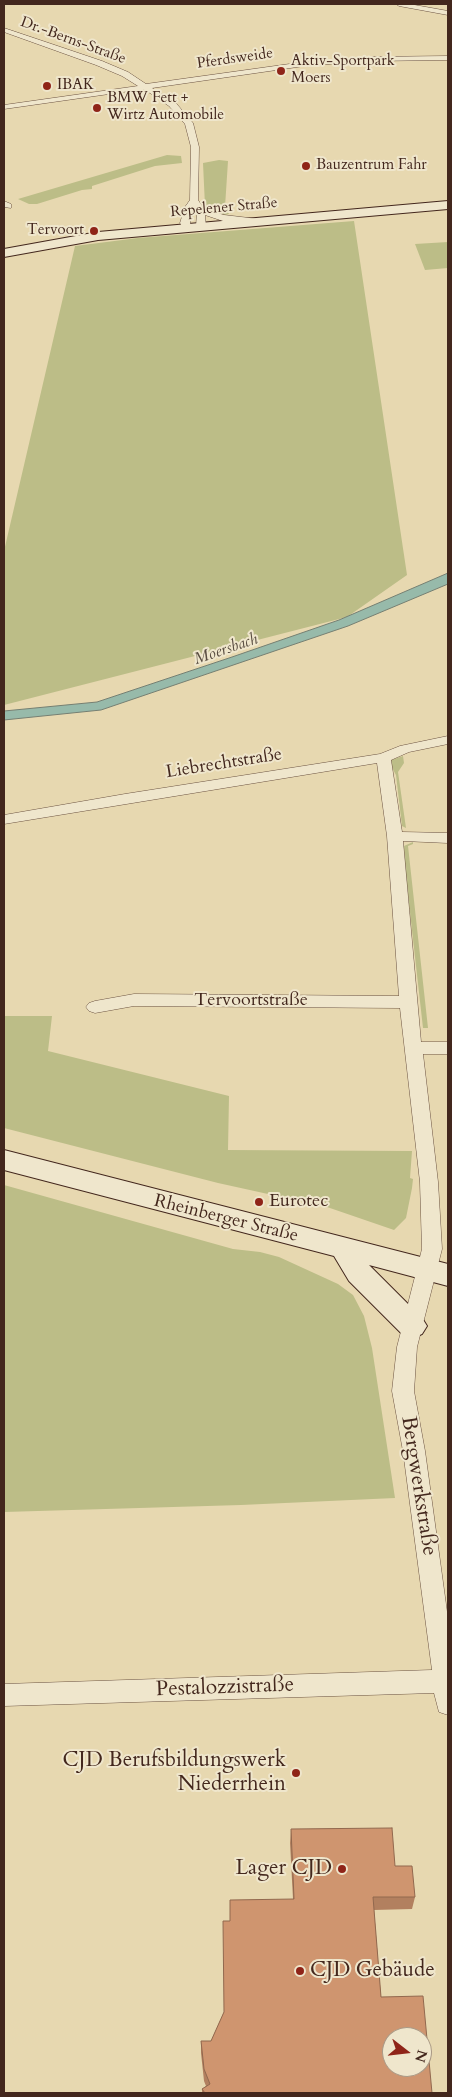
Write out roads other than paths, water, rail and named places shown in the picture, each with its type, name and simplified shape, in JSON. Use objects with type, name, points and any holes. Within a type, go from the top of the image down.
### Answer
[{"type":"main road","name":"Repelener Straße","points":[[4,253],[98,236],[448,206]]},
{"type":"main road","name":"Rheinberger Straße","points":[[4,1160],[437,1272]]},
{"type":"main road","points":[[344,1249],[359,1273],[412,1326]]},
{"type":"street","points":[[399,4],[448,13]]},
{"type":"street","name":"Dr.-Berns-Straße","points":[[4,30],[125,74],[172,104],[189,123],[196,147],[194,200],[189,207],[186,228]]},
{"type":"street","name":"Pferdsweide","points":[[4,106],[335,61],[448,58]]},
{"type":"street","points":[[194,200],[201,211],[202,226]]},
{"type":"street","points":[[201,211],[223,218],[258,222]]},
{"type":"street","name":"Liebrechtstraße","points":[[4,819],[125,798],[383,758],[405,749],[448,740]]},
{"type":"street","points":[[383,758],[395,836],[408,1002],[430,1182],[432,1248],[437,1272]]},
{"type":"street","points":[[395,836],[448,838]]},
{"type":"street","name":"Tervoortstraße","points":[[95,1007],[134,1000],[408,1002]]},
{"type":"street","points":[[413,1048],[448,1048]]},
{"type":"street","name":"Bergwerkstraße","points":[[437,1272],[412,1326],[407,1347],[403,1392],[414,1451],[447,1692]]},
{"type":"street","name":"Pestalozzistraße","points":[[4,1696],[447,1692]]},
{"type":"place","name":"Aktiv-Sportpark Moers","points":[[281,71]]},
{"type":"place","name":"IBAK","points":[[47,86]]},
{"type":"place","name":"BMW Fett + Wirtz Automobile","points":[[97,108]]},
{"type":"place","name":"Bauzentrum Fahr","points":[[306,166]]},
{"type":"place","name":"Tervoort","points":[[94,231]]},
{"type":"place","name":"Eurotec","points":[[259,1202]]},
{"type":"place","name":"CJD Berufsbildungswerk Niederrhein","points":[[296,1773]]},
{"type":"place","name":"Lager CJD","points":[[342,1869]]},
{"type":"place","name":"CJD Gebäude","points":[[300,1971]]},
{"type":"water label","name":"Moersbach","points":[[226,650]]}]
